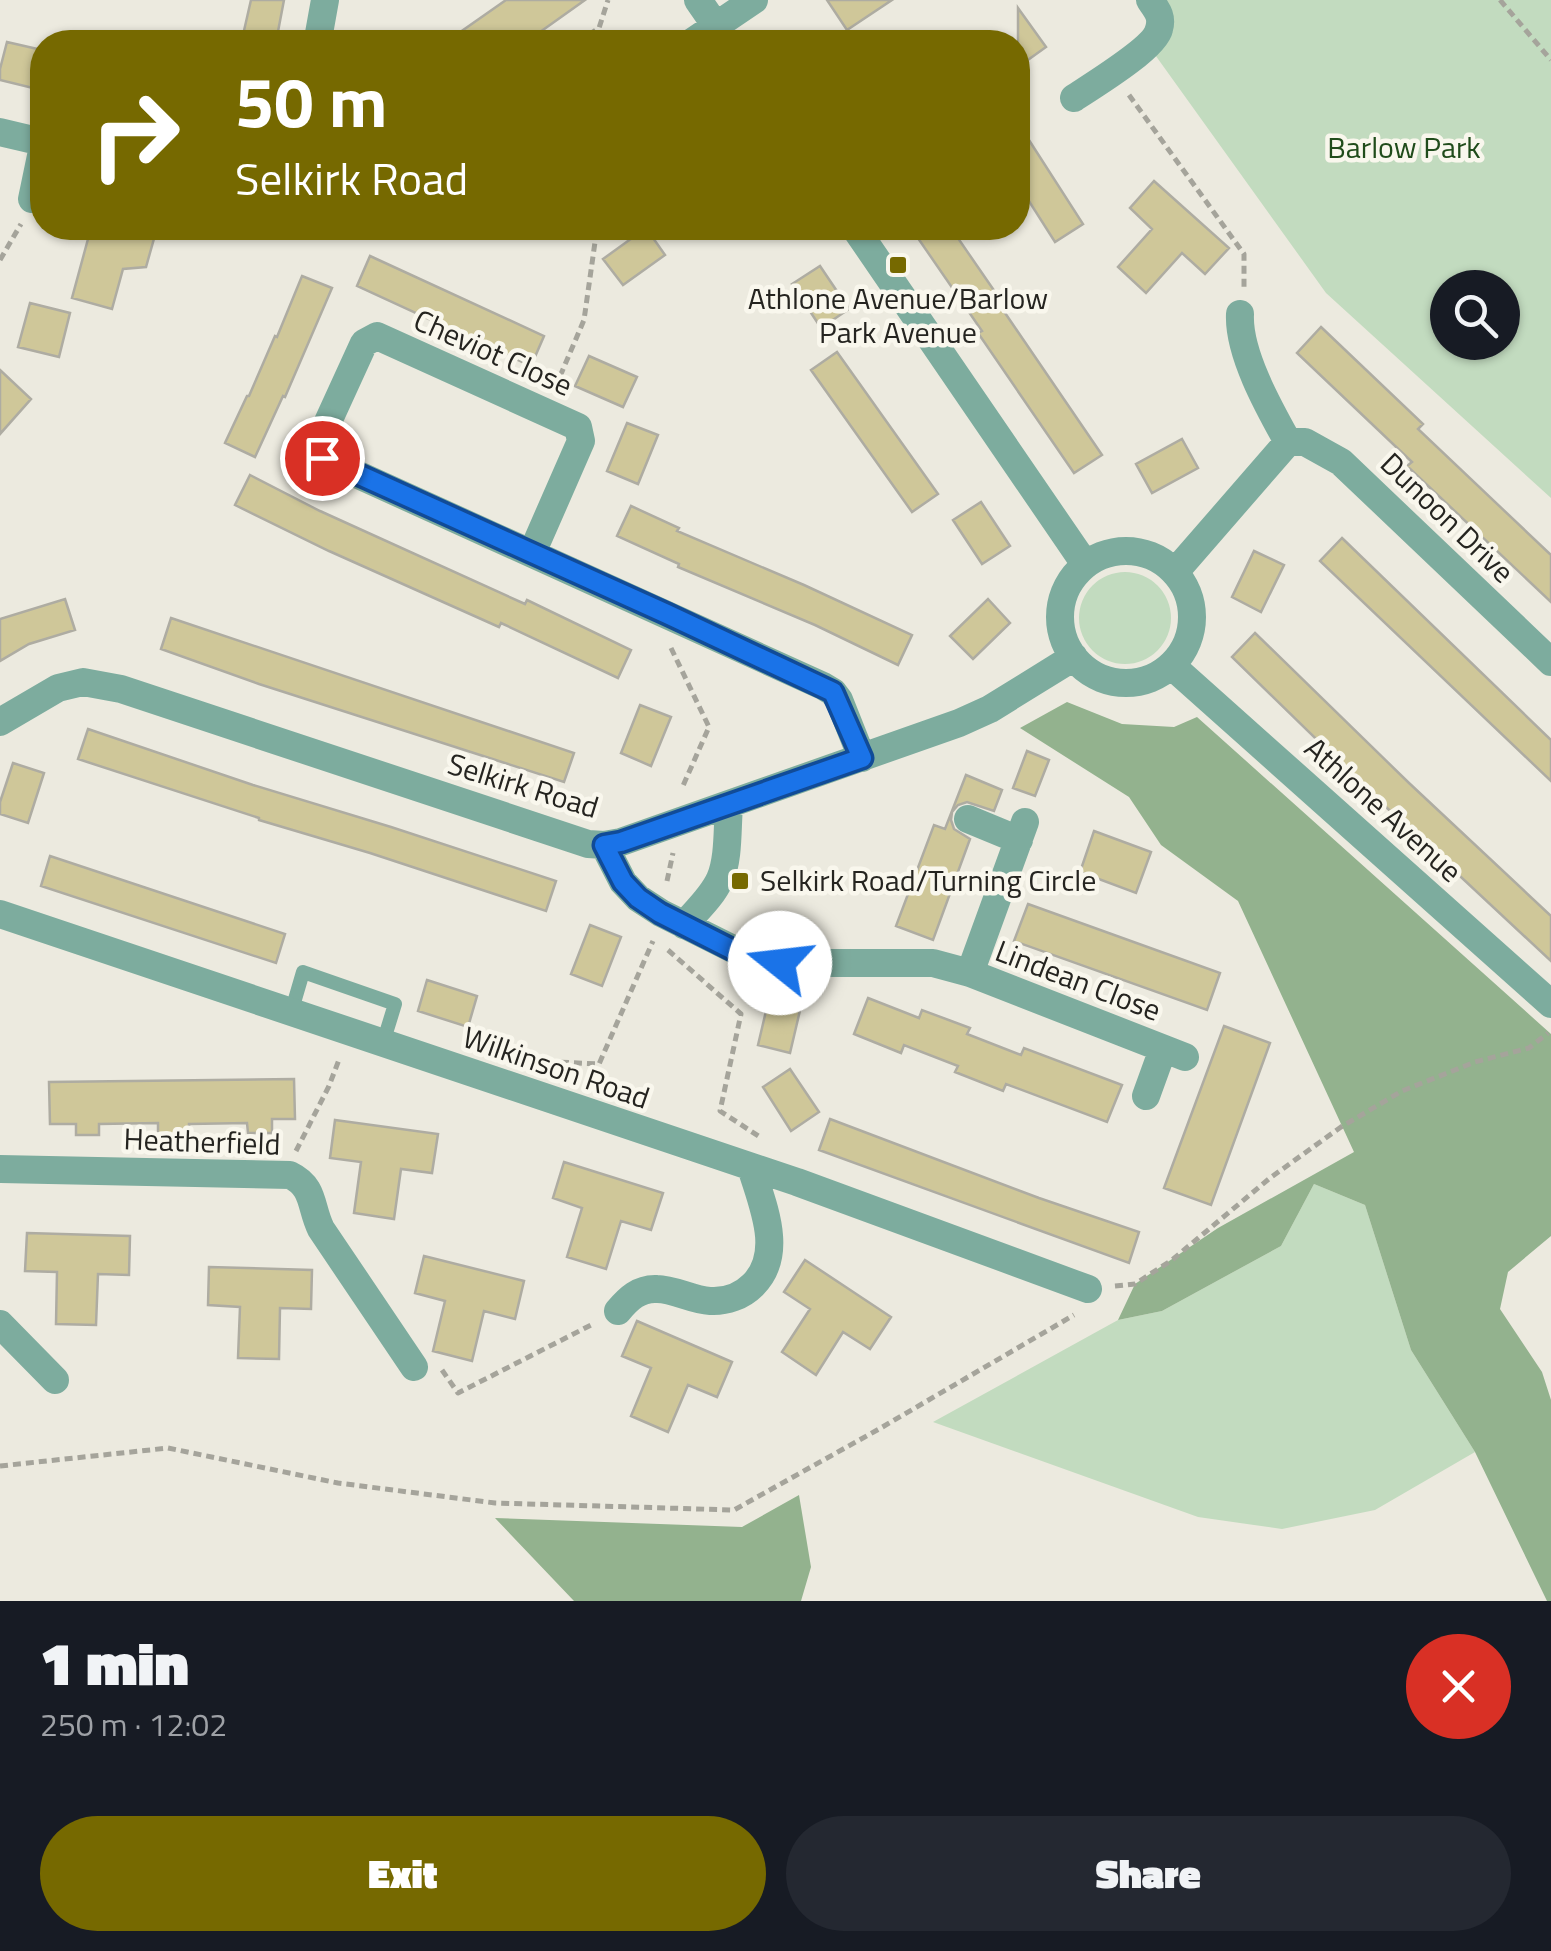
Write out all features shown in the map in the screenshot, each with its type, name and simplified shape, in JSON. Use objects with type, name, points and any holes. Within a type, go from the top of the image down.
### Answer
[{"type":"street","points":[[320,30],[325,0]]},
{"type":"street","points":[[698,0],[718,30]]},
{"type":"street","points":[[725,30],[754,0]]},
{"type":"street","points":[[1074,98],[1148,45],[1159,32],[1160,16],[1150,0]]},
{"type":"street","points":[[0,132],[30,139]]},
{"type":"street","points":[[863,240],[1085,564]]},
{"type":"street","points":[[1175,572],[1288,442],[1236,353],[1240,314]]},
{"type":"street","name":"Cheviot Close","points":[[532,553],[582,440],[578,428],[377,336],[364,343],[316,448],[322,458],[833,692],[862,758]]},
{"type":"street","name":"Dunoon Drive","points":[[1288,442],[1305,442],[1341,462],[1551,662]]},
{"type":"street","points":[[1129,550],[1152,556],[1175,572],[1188,592],[1192,616],[1189,639],[1172,666],[1152,678],[1130,684],[1103,680],[1083,668],[1068,649],[1060,627],[1061,604],[1069,582],[1085,564],[1106,554],[1129,550]]},
{"type":"street","name":"Selkirk Road","points":[[0,722],[58,688],[83,682],[122,689],[588,844],[604,845],[729,806],[990,709],[1074,657]]},
{"type":"street","name":"Athlone Avenue","points":[[1172,666],[1551,1004]]},
{"type":"street","points":[[666,926],[713,891],[721,878],[729,806]]},
{"type":"street","name":"Lindean Close","points":[[968,820],[1022,831],[970,973]]},
{"type":"street","name":"Lindean Close","points":[[604,845],[623,882],[666,926],[753,959],[780,963],[934,963],[970,973],[1174,1053],[1146,1096]]},
{"type":"street","name":"Wilkinson Road","points":[[0,914],[750,1167],[1088,1289]]},
{"type":"street","points":[[618,1311],[642,1290],[658,1288],[711,1301],[729,1299],[757,1282],[766,1268],[769,1233],[750,1167]]},
{"type":"street","name":"Heatherfield","points":[[0,1169],[290,1175],[301,1180],[308,1188],[320,1230],[414,1367]]},
{"type":"street","points":[[0,1324],[56,1380]]},
{"type":"lane","points":[[290,1013],[304,972],[395,1004],[382,1044]]},
{"type":"path","points":[[596,30],[608,0]]},
{"type":"path","points":[[1500,0],[1551,60]]},
{"type":"path","points":[[1112,72],[1244,254],[1240,314]]},
{"type":"path","points":[[0,260],[30,206]]},
{"type":"path","points":[[545,412],[584,320],[595,240]]},
{"type":"path","points":[[520,1060],[599,1064],[666,926],[680,822],[679,795],[709,727],[661,627],[667,614]]},
{"type":"path","points":[[666,926],[741,1014],[720,1111],[768,1142]]},
{"type":"path","points":[[0,1466],[168,1448],[338,1483],[495,1502],[734,1510],[1074,1315],[1088,1289],[1135,1284],[1172,1260],[1270,1178],[1341,1127],[1402,1090],[1475,1062],[1529,1048],[1551,1031]]},
{"type":"path","points":[[282,1175],[329,1086],[343,1048]]},
{"type":"path","points":[[414,1367],[436,1362],[458,1393],[618,1311]]},
{"type":"green space","name":"Barlow Park","points":[[1150,0],[1551,0],[1551,498],[1326,293],[1148,45]]},
{"type":"green space","points":[[1125,572],[1151,580],[1163,592],[1171,618],[1163,644],[1151,656],[1125,664],[1099,656],[1087,644],[1079,618],[1087,592],[1099,580]]},
{"type":"green space","points":[[1067,702],[1122,724],[1174,727],[1197,717],[1551,1034],[1551,1236],[1508,1272],[1500,1309],[1542,1372],[1551,1400],[1551,1601],[1547,1601],[1475,1452],[1411,1350],[1365,1205],[1314,1184],[1281,1246],[1162,1311],[1118,1320],[1135,1284],[1218,1228],[1354,1152],[1238,901],[1161,845],[1129,797],[1020,728]]},
{"type":"green space","points":[[1314,1184],[1365,1205],[1411,1350],[1475,1452],[1375,1510],[1282,1529],[1198,1517],[933,1422],[1118,1320],[1162,1311],[1281,1246]]},
{"type":"green space","points":[[799,1495],[811,1567],[801,1601],[574,1601],[495,1518],[742,1527]]},
{"type":"building","points":[[251,0],[284,0],[278,30],[244,30]]},
{"type":"building","points":[[506,0],[585,0],[543,30],[463,30]]},
{"type":"building","points":[[827,0],[892,0],[847,30]]},
{"type":"building","points":[[1018,8],[1046,47],[1030,58],[1030,30],[1018,30]]},
{"type":"building","points":[[7,42],[30,47],[30,87],[0,80]]},
{"type":"building","points":[[1030,142],[1083,224],[1055,242],[1030,203]]},
{"type":"building","points":[[1154,181],[1229,248],[1205,274],[1182,253],[1146,293],[1118,267],[1152,229],[1130,208]]},
{"type":"building","points":[[88,240],[154,240],[146,267],[123,269],[112,309],[72,298]]},
{"type":"building","points":[[629,240],[654,240],[665,255],[623,285],[603,259]]},
{"type":"building","points":[[919,240],[959,240],[1102,455],[1074,473],[978,333],[982,331]]},
{"type":"building","points":[[370,256],[544,336],[531,366],[357,286]]},
{"type":"building","points":[[820,266],[849,309],[821,328],[792,284]]},
{"type":"building","points":[[302,276],[332,288],[255,457],[225,443]]},
{"type":"building","points":[[30,303],[70,313],[59,357],[18,347]]},
{"type":"building","points":[[1321,327],[1423,424],[1418,429],[1551,555],[1551,602],[1407,466],[1412,462],[1297,353]]},
{"type":"building","points":[[837,352],[938,494],[912,512],[811,370]]},
{"type":"building","points":[[589,356],[637,377],[623,407],[575,386]]},
{"type":"building","points":[[0,370],[31,399],[0,434]]},
{"type":"building","points":[[627,423],[658,435],[638,484],[607,471]]},
{"type":"building","points":[[1182,439],[1198,468],[1152,493],[1136,464]]},
{"type":"building","points":[[250,475],[320,511],[525,604],[527,600],[631,650],[618,678],[501,623],[499,627],[329,551],[235,505]]},
{"type":"building","points":[[981,502],[1010,546],[982,564],[953,520]]},
{"type":"building","points":[[631,506],[679,528],[677,531],[912,635],[898,665],[617,536]]},
{"type":"building","points":[[1342,538],[1551,740],[1551,781],[1320,561]]},
{"type":"building","points":[[1254,551],[1284,565],[1261,612],[1232,597]]},
{"type":"building","points":[[65,599],[75,630],[29,644],[0,661],[0,619]]},
{"type":"building","points":[[988,599],[1010,623],[973,659],[950,636]]},
{"type":"building","points":[[171,618],[574,753],[564,782],[161,649]]},
{"type":"building","points":[[1255,633],[1551,916],[1551,961],[1232,657]]},
{"type":"building","points":[[640,705],[671,717],[651,766],[621,753]]},
{"type":"building","points":[[88,729],[556,881],[546,911],[78,759]]},
{"type":"building","points":[[1027,751],[1049,760],[1035,796],[1013,788]]},
{"type":"building","points":[[13,763],[44,773],[28,823],[0,814]]},
{"type":"building","points":[[966,775],[1002,790],[994,811],[967,802],[952,812],[954,829],[970,839],[933,940],[896,926],[934,825],[945,829]]},
{"type":"building","points":[[1094,831],[1151,852],[1136,893],[1080,872]]},
{"type":"building","points":[[50,856],[285,934],[276,963],[41,886]]},
{"type":"building","points":[[1028,904],[1220,973],[1207,1010],[1014,941]]},
{"type":"building","points":[[590,925],[621,937],[602,986],[571,974]]},
{"type":"building","points":[[427,980],[477,996],[468,1027],[418,1011]]},
{"type":"building","points":[[770,994],[802,1002],[790,1053],[758,1045]]},
{"type":"building","points":[[868,998],[919,1018],[922,1010],[970,1028],[967,1034],[1021,1055],[1024,1048],[1122,1085],[1107,1122],[1006,1084],[1003,1091],[955,1072],[958,1066],[904,1045],[901,1053],[854,1034]]},
{"type":"building","points":[[1224,1026],[1270,1043],[1211,1205],[1164,1188]]},
{"type":"building","points":[[790,1069],[819,1112],[791,1131],[763,1087]]},
{"type":"building","points":[[294,1079],[295,1119],[272,1119],[272,1133],[248,1133],[247,1123],[189,1124],[189,1135],[158,1135],[158,1123],[99,1124],[99,1135],[76,1135],[76,1124],[50,1124],[49,1082]]},
{"type":"building","points":[[830,1119],[1139,1232],[1129,1263],[819,1150]]},
{"type":"building","points":[[335,1120],[438,1134],[432,1173],[401,1169],[394,1219],[354,1213],[361,1162],[330,1158]]},
{"type":"building","points":[[564,1162],[663,1193],[651,1230],[621,1221],[606,1269],[567,1257],[582,1208],[553,1198]]},
{"type":"building","points":[[27,1233],[130,1236],[129,1275],[98,1274],[96,1325],[56,1324],[57,1272],[25,1271]]},
{"type":"building","points":[[424,1256],[524,1281],[515,1319],[484,1311],[472,1361],[433,1351],[445,1301],[415,1293]]},
{"type":"building","points":[[805,1260],[891,1317],[870,1349],[843,1332],[816,1375],[782,1352],[810,1309],[784,1292]]},
{"type":"building","points":[[209,1267],[312,1270],[311,1309],[280,1308],[279,1359],[238,1358],[240,1307],[208,1305]]},
{"type":"building","points":[[637,1321],[732,1362],[717,1397],[688,1385],[668,1432],[631,1416],[651,1368],[622,1356]]},
{"type":"place","name":"Athlone Avenue/Barlow Park Avenue","points":[[898,265]]},
{"type":"place","name":"Selkirk Road/Turning Circle","points":[[740,881]]},
{"type":"route","points":[[322,458],[833,692],[862,758],[604,845],[623,882],[660,913],[753,959],[780,963]]}]
